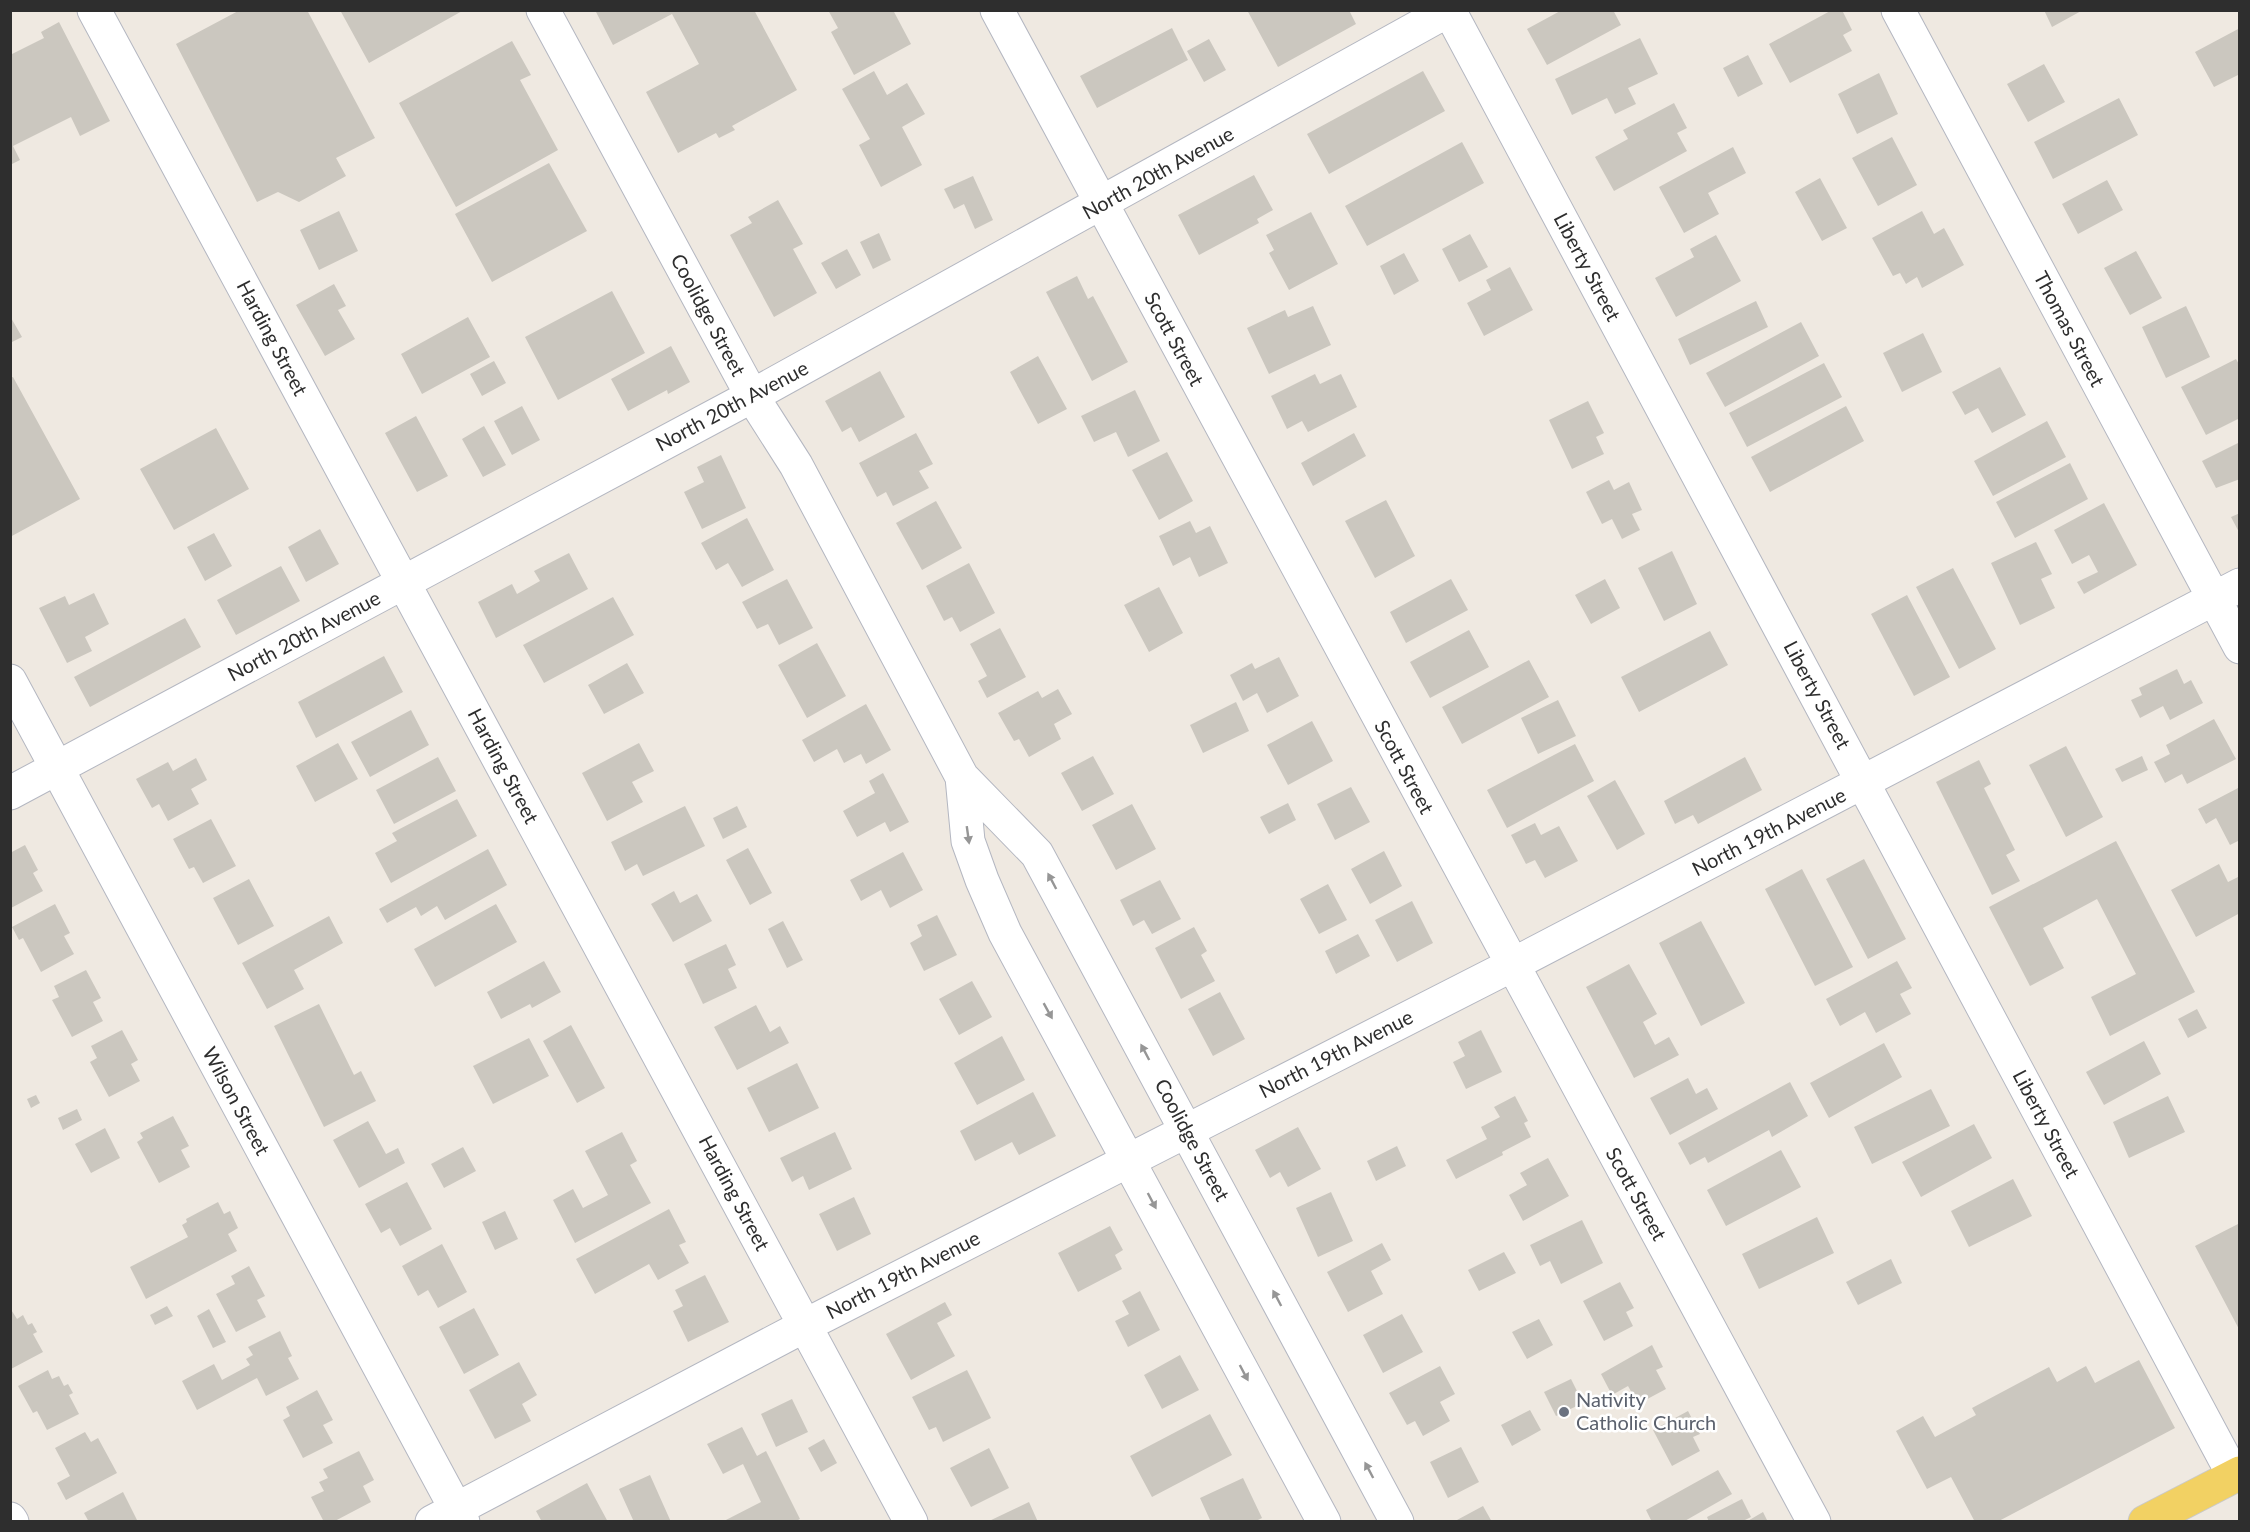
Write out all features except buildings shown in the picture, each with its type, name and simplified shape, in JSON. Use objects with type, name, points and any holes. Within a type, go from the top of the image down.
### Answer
[{"type":"main road","points":[[2145,1521],[2237,1474]]},
{"type":"street","name":"Harding Street","points":[[94,10],[911,1521]]},
{"type":"street","name":"Coolidge Street","points":[[543,10],[752,396],[796,465],[962,777],[1038,854],[1397,1521]]},
{"type":"street","name":"Scott Street","points":[[997,10],[1814,1521]]},
{"type":"street","name":"North 20th Avenue","points":[[10,794],[752,396],[1101,205],[1449,10]]},
{"type":"street","name":"Liberty Street","points":[[1449,10],[2237,1474]]},
{"type":"street","name":"Thomas Street","points":[[1898,10],[2227,592],[2240,647]]},
{"type":"street","name":"North 19th Avenue","points":[[450,1517],[806,1325],[1512,965],[2227,592]]},
{"type":"street","name":"Wilson Street","points":[[10,681],[450,1517]]},
{"type":"street","name":"Coolidge Street","points":[[962,777],[968,841],[986,891],[1005,933],[1324,1521]]},
{"type":"place","name":"Nativity Catholic Church","points":[[1564,1412]]}]
